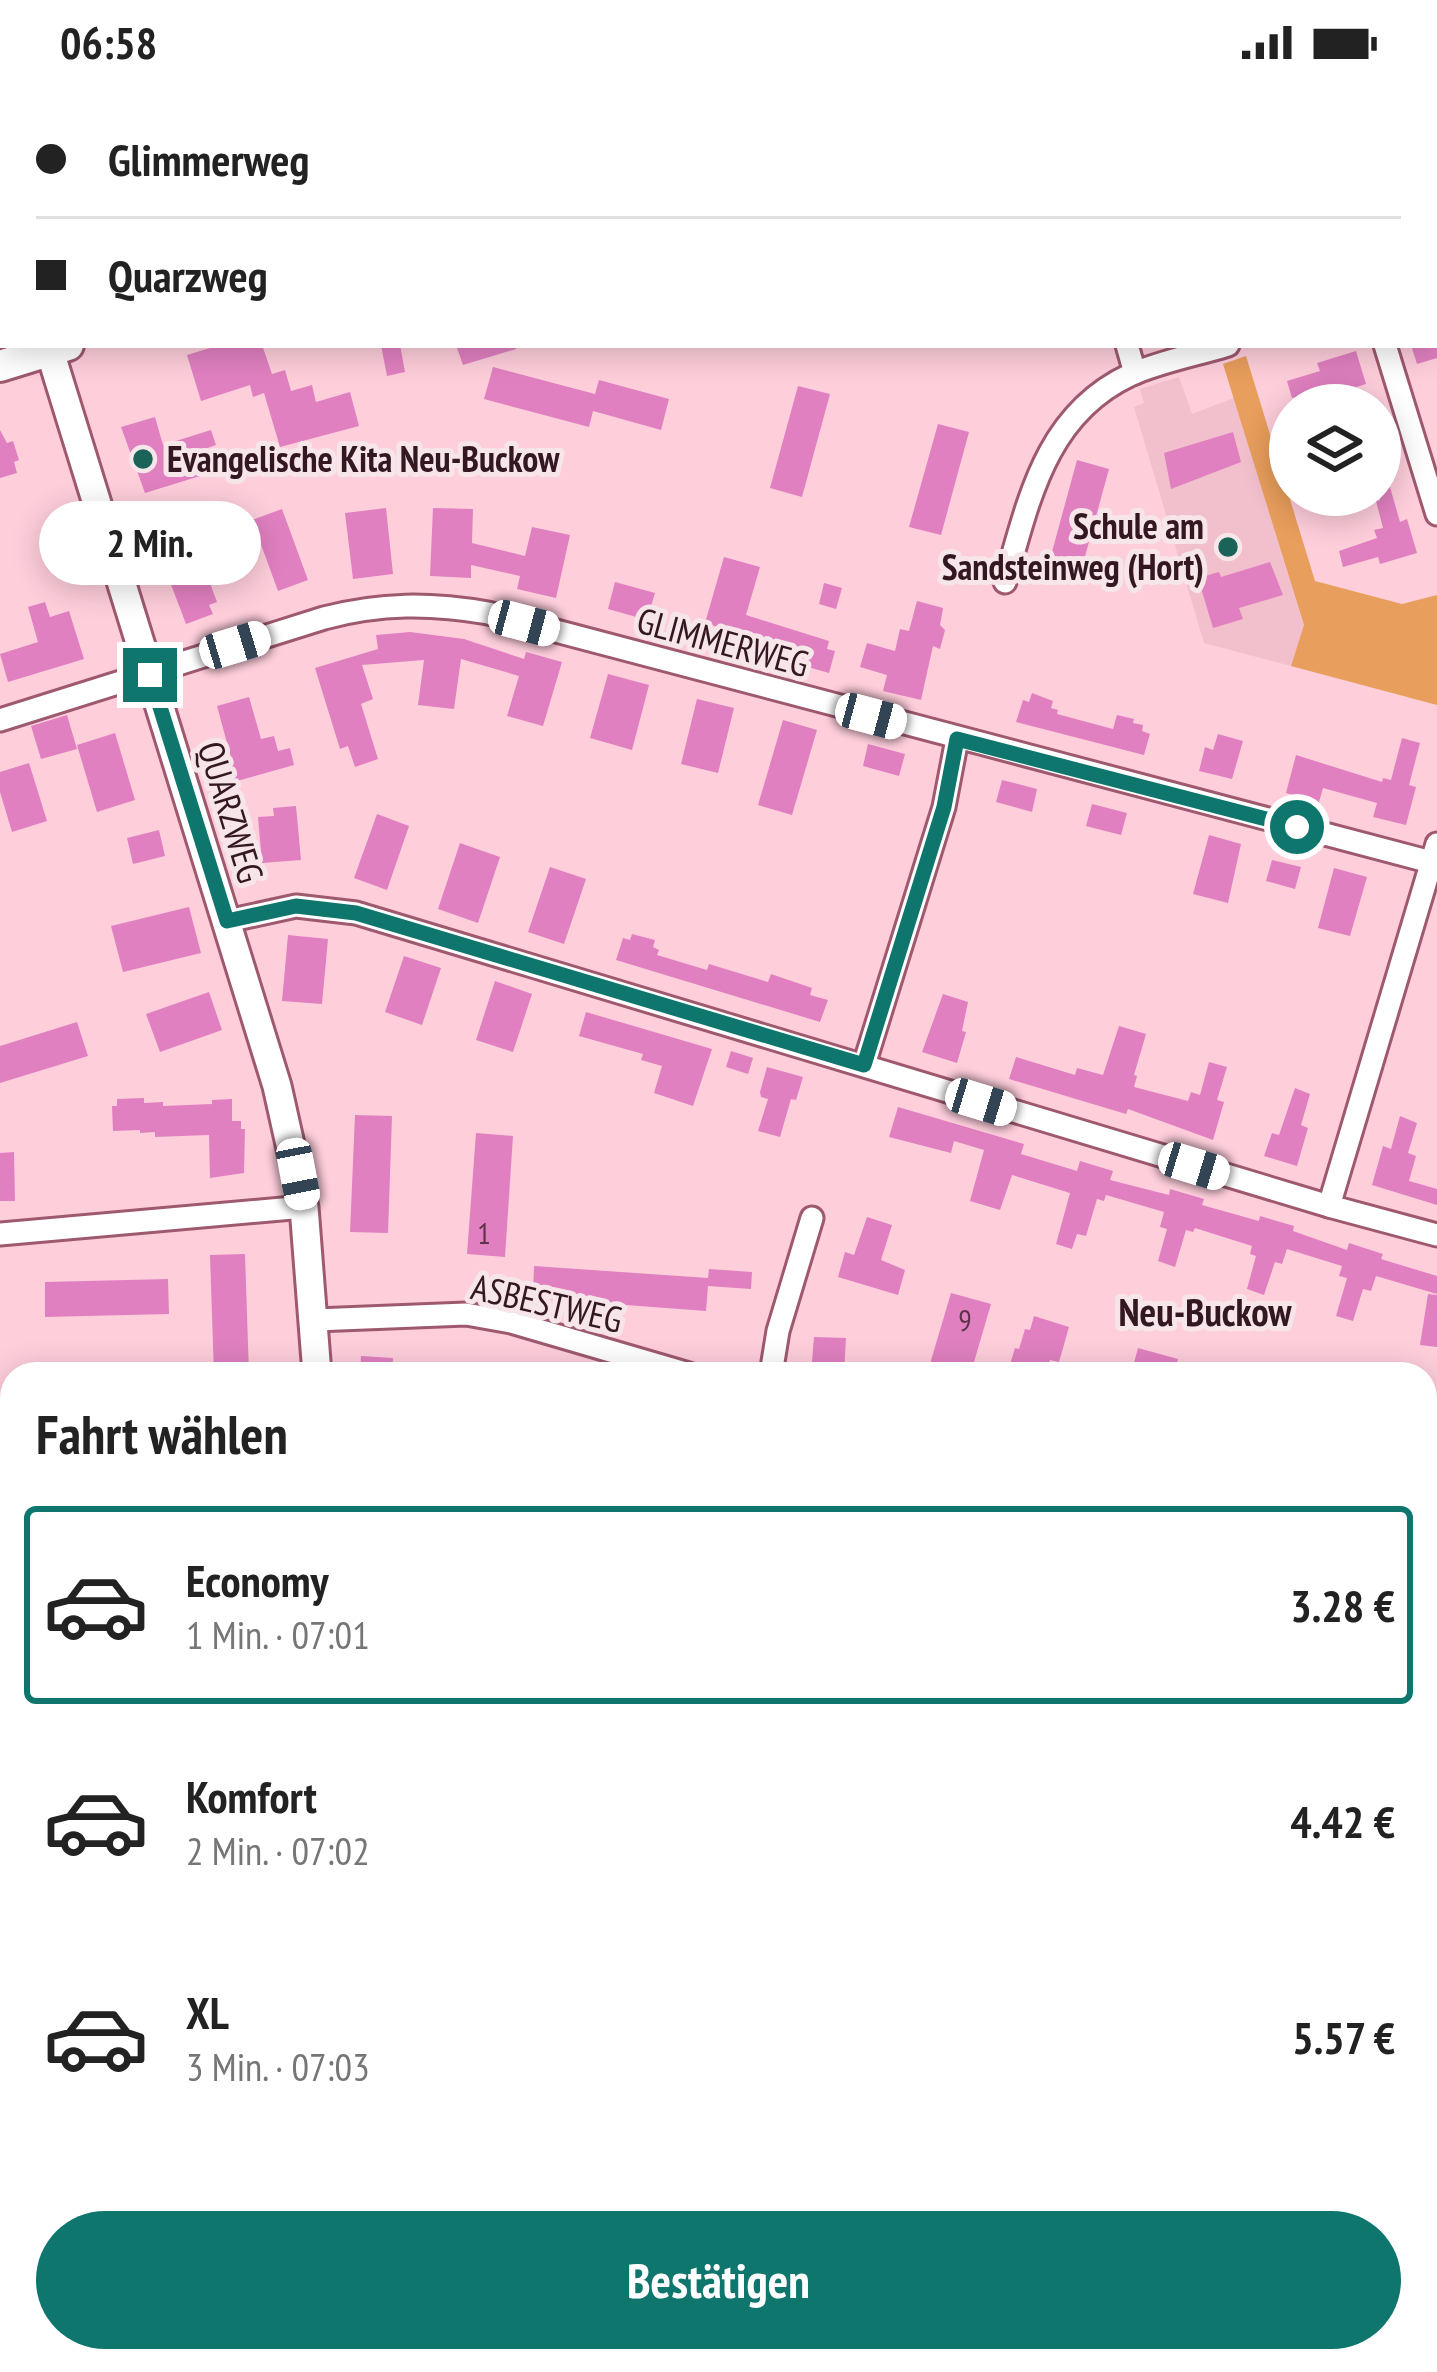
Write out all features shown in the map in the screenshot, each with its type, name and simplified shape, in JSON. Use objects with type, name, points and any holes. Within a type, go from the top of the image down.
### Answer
[{"type":"main road","points":[[0,366],[53,348]]},
{"type":"street","name":"QUARZWEG","points":[[56,348],[150,675],[278,1086],[304,1207],[317,1362]]},
{"type":"street","points":[[1128,348],[1136,373]]},
{"type":"street","points":[[1005,582],[1037,477],[1057,436],[1087,402],[1136,373],[1218,348]]},
{"type":"street","points":[[1385,348],[1437,514]]},
{"type":"street","name":"GLIMMERWEG","points":[[0,720],[364,608],[427,604],[488,613],[957,739],[1434,853]]},
{"type":"street","points":[[864,1065],[944,807],[957,739]]},
{"type":"street","points":[[1329,1207],[1434,853]]},
{"type":"street","points":[[227,921],[296,906],[356,913],[1329,1207],[1437,1235]]},
{"type":"street","points":[[0,1234],[304,1207]]},
{"type":"street","points":[[773,1362],[812,1219]]},
{"type":"street","name":"ASBESTWEG","points":[[315,1320],[466,1313],[648,1362]]},
{"type":"shaded area","points":[[1246,356],[1269,431],[1269,512],[1223,364]]},
{"type":"shaded area","name":"Schule am Sandsteinweg (Hort)","points":[[1179,377],[1192,414],[1234,398],[1304,626],[1291,666],[1204,643],[1134,407],[1144,403],[1140,389]]},
{"type":"shaded area","points":[[1270,516],[1295,516],[1315,581],[1402,604],[1437,595],[1437,705],[1291,666],[1304,625]]},
{"type":"building","points":[[210,348],[263,348],[272,374],[285,370],[291,391],[312,385],[316,402],[350,392],[359,426],[280,447],[264,393],[253,397],[250,385],[201,401],[187,355]]},
{"type":"building","points":[[382,348],[401,348],[405,372],[387,376]]},
{"type":"building","points":[[457,348],[516,348],[516,349],[463,365]]},
{"type":"building","points":[[1412,348],[1437,348],[1437,358],[1417,364]]},
{"type":"building","points":[[1356,351],[1366,384],[1288,384],[1320,371],[1317,363]]},
{"type":"building","points":[[493,367],[595,394],[599,380],[669,399],[661,430],[593,411],[589,427],[484,399]]},
{"type":"building","points":[[798,386],[830,394],[802,497],[770,488]]},
{"type":"building","points":[[155,417],[163,445],[211,430],[216,445],[205,449],[213,472],[145,493],[121,427]]},
{"type":"building","points":[[938,424],[969,432],[941,535],[909,527]]},
{"type":"building","points":[[0,430],[7,443],[13,441],[19,460],[14,462],[17,473],[0,478]]},
{"type":"building","points":[[1233,432],[1241,462],[1171,489],[1164,453]]},
{"type":"building","points":[[1077,460],[1109,469],[1081,571],[1049,563]]},
{"type":"building","points":[[386,508],[393,574],[353,579],[345,513]]},
{"type":"building","points":[[433,508],[473,509],[472,543],[525,556],[532,527],[570,535],[556,598],[517,589],[520,576],[471,565],[471,578],[430,576]]},
{"type":"building","points":[[282,509],[308,580],[278,591],[252,520]]},
{"type":"building","points":[[1380,516],[1398,516],[1400,522],[1407,519],[1417,553],[1380,564],[1378,557],[1343,567],[1339,551],[1377,538],[1374,530],[1383,528]]},
{"type":"building","points":[[189,527],[217,602],[209,605],[213,614],[186,624],[154,540]]},
{"type":"building","points":[[724,557],[760,567],[746,615],[829,641],[827,649],[835,651],[829,673],[794,663],[797,651],[705,623]]},
{"type":"building","points":[[1270,562],[1283,595],[1239,608],[1243,619],[1213,628],[1198,578],[1219,572],[1221,577]]},
{"type":"building","points":[[615,582],[655,593],[647,620],[608,609]]},
{"type":"building","points":[[824,583],[842,588],[836,609],[819,604]]},
{"type":"building","points":[[917,601],[943,608],[940,625],[945,630],[940,649],[933,646],[921,700],[883,691],[887,675],[860,667],[867,643],[895,651],[900,629],[909,631]]},
{"type":"building","points":[[45,602],[50,617],[69,611],[84,659],[8,682],[0,654],[38,642],[28,607]]},
{"type":"building","points":[[410,632],[464,639],[524,659],[526,652],[562,662],[543,726],[507,716],[519,676],[461,659],[454,709],[418,705],[424,660],[362,665],[373,699],[361,704],[378,759],[355,767],[348,746],[340,749],[315,668],[378,649],[376,635]]},
{"type":"building","points":[[608,674],[649,685],[632,750],[590,738]]},
{"type":"building","points":[[1032,693],[1053,701],[1051,708],[1057,714],[1113,729],[1117,715],[1134,719],[1133,723],[1143,725],[1142,731],[1150,734],[1144,755],[1016,722],[1023,700],[1029,702]]},
{"type":"building","points":[[249,697],[261,739],[274,736],[278,751],[290,748],[294,765],[230,783],[226,767],[233,765],[217,706]]},
{"type":"building","points":[[697,699],[734,708],[718,773],[681,764]]},
{"type":"building","points":[[67,715],[77,749],[41,759],[31,726]]},
{"type":"building","points":[[783,720],[817,730],[792,815],[758,805]]},
{"type":"building","points":[[115,733],[135,800],[97,812],[77,745]]},
{"type":"building","points":[[1218,734],[1243,741],[1232,779],[1199,771],[1205,747],[1213,750]]},
{"type":"building","points":[[1402,738],[1420,743],[1409,785],[1416,787],[1406,825],[1373,817],[1377,803],[1323,788],[1319,802],[1286,793],[1296,755],[1382,782],[1383,778],[1391,780]]},
{"type":"building","points":[[868,744],[905,754],[899,776],[863,766]]},
{"type":"building","points":[[29,763],[47,821],[12,832],[0,792],[0,772]]},
{"type":"building","points":[[1002,780],[1037,789],[1032,812],[996,802]]},
{"type":"building","points":[[1092,804],[1127,813],[1121,835],[1086,826]]},
{"type":"building","points":[[296,806],[301,860],[262,863],[258,817],[274,816],[273,808]]},
{"type":"building","points":[[377,814],[409,826],[387,890],[354,878]]},
{"type":"building","points":[[159,830],[165,856],[133,864],[127,838]]},
{"type":"building","points":[[1209,835],[1241,844],[1228,903],[1193,894]]},
{"type":"building","points":[[460,843],[500,857],[478,923],[438,909]]},
{"type":"building","points":[[1272,860],[1301,867],[1295,889],[1266,881]]},
{"type":"building","points":[[550,867],[586,879],[564,944],[528,932]]},
{"type":"building","points":[[1334,868],[1367,877],[1350,936],[1318,928]]},
{"type":"building","points":[[189,907],[201,953],[123,972],[111,926]]},
{"type":"building","points":[[632,934],[655,940],[657,955],[707,970],[709,964],[768,982],[771,974],[812,988],[810,995],[828,1000],[820,1022],[616,960],[623,938],[630,940]]},
{"type":"building","points":[[288,935],[328,939],[322,1004],[282,1001]]},
{"type":"building","points":[[404,956],[441,968],[422,1025],[385,1012]]},
{"type":"building","points":[[495,981],[532,994],[513,1052],[476,1040]]},
{"type":"building","points":[[209,992],[222,1030],[160,1052],[146,1014]]},
{"type":"building","points":[[943,994],[968,1002],[957,1063],[922,1052]]},
{"type":"building","points":[[586,1012],[712,1049],[693,1106],[654,1093],[662,1066],[641,1060],[643,1054],[579,1036]]},
{"type":"building","points":[[77,1022],[88,1056],[0,1083],[0,1046]]},
{"type":"building","points":[[1119,1026],[1146,1034],[1134,1087],[1188,1101],[1191,1092],[1200,1095],[1209,1062],[1227,1067],[1217,1100],[1224,1102],[1213,1140],[1128,1109],[1126,1114],[1009,1079],[1016,1057],[1075,1075],[1077,1068],[1103,1075]]},
{"type":"building","points":[[731,1051],[753,1058],[748,1074],[726,1067]]},
{"type":"building","points":[[767,1067],[803,1077],[780,1137],[758,1131],[768,1099],[760,1092]]},
{"type":"building","points":[[1295,1088],[1310,1094],[1301,1125],[1308,1128],[1297,1166],[1264,1156],[1272,1133],[1279,1135]]},
{"type":"building","points":[[144,1098],[144,1103],[163,1102],[163,1106],[232,1099],[232,1121],[241,1121],[245,1129],[244,1173],[210,1178],[209,1135],[155,1137],[155,1132],[113,1131],[112,1106],[117,1106],[117,1099]]},
{"type":"building","points":[[898,1107],[1024,1144],[1021,1154],[1077,1171],[1080,1161],[1113,1171],[1110,1180],[1169,1195],[1170,1189],[1204,1199],[1202,1205],[1294,1226],[1293,1231],[1347,1250],[1349,1243],[1383,1254],[1381,1259],[1437,1276],[1437,1294],[1376,1276],[1371,1291],[1363,1289],[1353,1321],[1336,1316],[1347,1278],[1339,1276],[1342,1266],[1287,1249],[1282,1264],[1275,1262],[1264,1295],[1247,1289],[1256,1256],[1250,1254],[1252,1246],[1195,1228],[1186,1230],[1175,1267],[1158,1261],[1167,1229],[1160,1227],[1164,1212],[1106,1195],[1104,1201],[1097,1199],[1086,1236],[1077,1234],[1072,1249],[1056,1244],[1070,1193],[1012,1175],[1000,1210],[970,1201],[984,1150],[954,1141],[951,1153],[889,1137]]},
{"type":"building","points":[[355,1115],[392,1116],[388,1233],[350,1232]]},
{"type":"building","points":[[1400,1116],[1417,1123],[1408,1153],[1416,1156],[1409,1181],[1437,1189],[1437,1205],[1372,1185],[1383,1146],[1391,1149]]},
{"type":"building","points":[[476,1133],[513,1136],[505,1257],[467,1254]]},
{"type":"building","points":[[14,1152],[15,1201],[0,1201],[0,1153]]},
{"type":"building","points":[[867,1217],[892,1225],[881,1260],[905,1270],[898,1295],[838,1277],[845,1252],[854,1255]]},
{"type":"building","points":[[245,1254],[249,1362],[214,1362],[210,1255]]},
{"type":"building","points":[[534,1266],[708,1278],[709,1269],[752,1272],[751,1289],[708,1286],[706,1311],[533,1298]]},
{"type":"building","points":[[168,1279],[169,1314],[45,1317],[45,1282]]},
{"type":"building","points":[[951,1293],[991,1304],[974,1362],[931,1362]]},
{"type":"building","points":[[1428,1294],[1437,1295],[1437,1347],[1420,1345]]},
{"type":"building","points":[[1034,1316],[1069,1327],[1059,1362],[1011,1362],[1025,1329],[1030,1330]]},
{"type":"building","points":[[814,1337],[846,1338],[845,1362],[812,1362]]},
{"type":"building","points":[[1138,1348],[1178,1359],[1177,1362],[1134,1362]]},
{"type":"building","points":[[361,1356],[393,1358],[393,1362],[361,1362]]},
{"type":"place","name":"Evangelische Kita Neu-Buckow","points":[[143,459]]},
{"type":"place","name":"Schule am Sandsteinweg (Hort)","points":[[1228,547]]},
{"type":"district","name":"Neu-Buckow","points":[[1205,1312]]},
{"type":"route","points":[[150,675],[227,921],[296,906],[356,913],[864,1065],[944,807],[957,739],[1297,827]]}]
